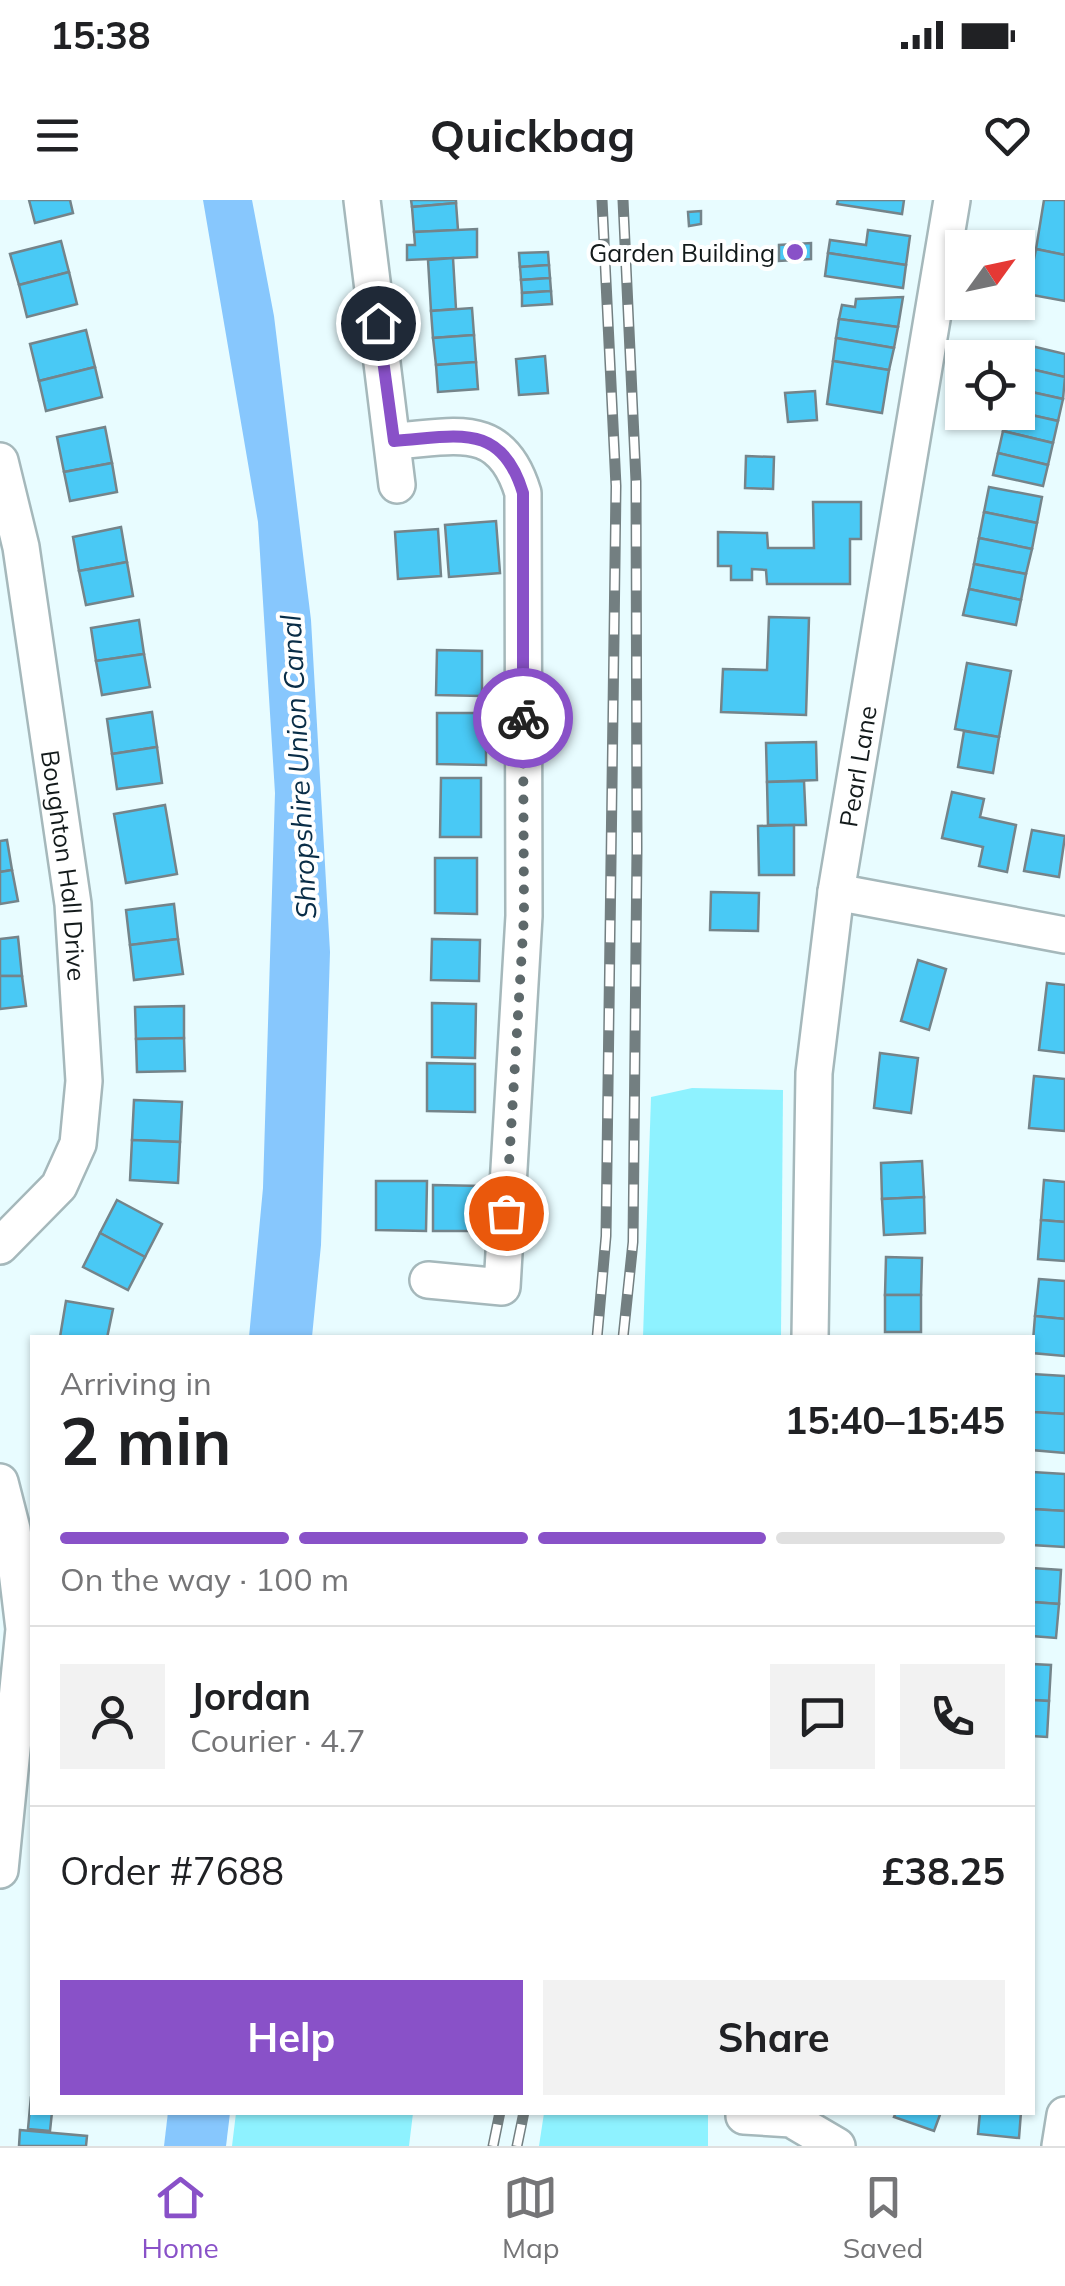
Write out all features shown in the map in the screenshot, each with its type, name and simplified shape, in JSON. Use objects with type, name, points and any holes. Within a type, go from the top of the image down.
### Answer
[{"type":"street","points":[[362,200],[397,484]]},
{"type":"street","name":"Pearl Lane","points":[[810,1335],[814,1073],[836,892],[952,200]]},
{"type":"street","points":[[394,441],[464,436],[490,441],[516,471],[523,493],[524,916],[502,1287],[428,1280]]},
{"type":"street","name":"Boughton Hall Drive","points":[[0,461],[20,547],[73,904],[84,1080],[78,1144],[59,1186],[0,1246]]},
{"type":"street","points":[[836,892],[1065,935]]},
{"type":"street","points":[[0,1482],[12,1528],[24,1628],[0,1870]]},
{"type":"street","points":[[1060,2146],[1065,2115]]},
{"type":"street","points":[[743,2125],[791,2118],[836,2146]]},
{"type":"shaded area","points":[[692,1088],[783,1090],[781,1335],[643,1335],[651,1097]]},
{"type":"shaded area","points":[[236,2115],[413,2115],[409,2146],[232,2146]]},
{"type":"shaded area","points":[[544,2115],[708,2115],[708,2146],[539,2146]]},
{"type":"water","name":"Shropshire Union Canal","points":[[203,200],[252,200],[274,316],[311,620],[330,952],[321,1245],[312,1335],[249,1335],[263,1188],[275,793],[258,522]]},
{"type":"water","points":[[168,2115],[230,2115],[226,2146],[164,2146]]},
{"type":"building","points":[[29,200],[70,200],[73,213],[35,223]]},
{"type":"building","points":[[411,200],[456,200],[456,203],[412,207]]},
{"type":"building","points":[[838,200],[904,200],[902,214],[837,204]]},
{"type":"building","points":[[1044,200],[1065,200],[1065,255],[1036,249]]},
{"type":"building","points":[[456,203],[458,230],[414,232],[412,207]]},
{"type":"building","points":[[701,211],[701,224],[689,226],[688,212]]},
{"type":"building","points":[[477,229],[477,257],[407,260],[407,245],[415,245],[414,232]]},
{"type":"building","points":[[868,230],[910,236],[906,265],[828,253],[830,240],[866,245]]},
{"type":"building","points":[[61,241],[69,272],[19,285],[10,254]]},
{"type":"building","name":"Garden Building","points":[[811,243],[811,259],[779,261],[779,245]]},
{"type":"building","points":[[1036,249],[1065,255],[1065,301],[1035,295]]},
{"type":"building","points":[[548,252],[549,265],[520,267],[519,253]]},
{"type":"building","points":[[828,253],[906,265],[903,288],[825,276]]},
{"type":"building","points":[[453,258],[456,309],[431,311],[428,260]]},
{"type":"building","points":[[549,265],[550,278],[521,280],[520,267]]},
{"type":"building","points":[[69,272],[77,304],[27,317],[19,285]]},
{"type":"building","points":[[550,278],[551,291],[522,293],[521,280]]},
{"type":"building","points":[[551,291],[552,304],[522,306],[522,293]]},
{"type":"building","points":[[903,297],[898,327],[839,319],[842,305],[855,307],[856,299]]},
{"type":"building","points":[[472,308],[474,335],[433,338],[431,311]]},
{"type":"building","points":[[839,319],[898,327],[894,348],[836,338]]},
{"type":"building","points":[[86,330],[95,367],[39,381],[30,344]]},
{"type":"building","points":[[474,335],[476,362],[436,365],[433,338]]},
{"type":"building","points":[[836,338],[894,348],[889,370],[833,361]]},
{"type":"building","points":[[1035,347],[1065,354],[1065,377],[1035,370]]},
{"type":"building","points":[[545,356],[548,393],[519,395],[516,359]]},
{"type":"building","points":[[833,361],[889,370],[882,413],[827,404]]},
{"type":"building","points":[[476,362],[478,389],[438,392],[436,365]]},
{"type":"building","points":[[95,367],[102,397],[46,411],[39,381]]},
{"type":"building","points":[[1035,370],[1065,377],[1063,399],[1035,393]]},
{"type":"building","points":[[815,391],[817,420],[788,422],[785,393]]},
{"type":"building","points":[[1035,393],[1063,399],[1058,421],[1035,416]]},
{"type":"building","points":[[1035,416],[1058,421],[1053,443],[1003,431],[1035,430]]},
{"type":"building","points":[[105,427],[112,463],[64,472],[57,437]]},
{"type":"building","points":[[1003,431],[1053,443],[1048,465],[998,453]]},
{"type":"building","points":[[998,453],[1048,465],[1043,486],[993,475]]},
{"type":"building","points":[[746,456],[774,457],[773,489],[745,488]]},
{"type":"building","points":[[112,463],[117,492],[70,501],[64,472]]},
{"type":"building","points":[[989,487],[1042,497],[1037,523],[984,512]]},
{"type":"building","points":[[813,502],[861,502],[861,539],[850,539],[850,584],[767,584],[766,570],[752,569],[752,580],[731,580],[731,566],[718,566],[718,532],[767,533],[768,548],[814,548]]},
{"type":"building","points":[[984,512],[1037,523],[1032,549],[979,538]]},
{"type":"building","points":[[496,521],[500,573],[449,577],[445,525]]},
{"type":"building","points":[[121,527],[127,562],[79,571],[73,537]]},
{"type":"building","points":[[438,529],[441,576],[398,579],[395,532]]},
{"type":"building","points":[[979,538],[1032,549],[1026,574],[974,564]]},
{"type":"building","points":[[127,562],[133,596],[86,605],[79,571]]},
{"type":"building","points":[[974,564],[1026,574],[1021,600],[969,589]]},
{"type":"building","points":[[969,589],[1021,600],[1016,625],[963,615]]},
{"type":"building","points":[[769,617],[809,618],[806,715],[721,712],[723,669],[767,670]]},
{"type":"building","points":[[139,620],[144,654],[96,661],[91,628]]},
{"type":"building","points":[[437,650],[482,651],[482,696],[436,695]]},
{"type":"building","points":[[144,654],[150,687],[102,695],[96,661]]},
{"type":"building","points":[[967,663],[1011,671],[999,737],[955,729]]},
{"type":"building","points":[[152,712],[157,747],[112,754],[107,719]]},
{"type":"building","points":[[437,713],[486,713],[486,765],[437,764]]},
{"type":"building","points":[[964,731],[999,737],[993,773],[958,767]]},
{"type":"building","points":[[816,742],[817,780],[767,782],[766,743]]},
{"type":"building","points":[[157,747],[162,783],[117,789],[112,754]]},
{"type":"building","points":[[441,778],[481,778],[481,837],[440,837]]},
{"type":"building","points":[[804,781],[806,825],[768,825],[767,782]]},
{"type":"building","points":[[952,792],[984,799],[980,817],[1016,825],[1007,872],[979,866],[983,847],[942,838]]},
{"type":"building","points":[[165,805],[177,874],[126,883],[114,814]]},
{"type":"building","points":[[794,825],[794,875],[759,875],[758,826]]},
{"type":"building","points":[[1032,830],[1065,836],[1059,877],[1024,871]]},
{"type":"building","points":[[7,840],[12,870],[0,872],[0,841]]},
{"type":"building","points":[[435,858],[477,858],[477,914],[435,913]]},
{"type":"building","points":[[12,870],[18,901],[0,904],[0,872]]},
{"type":"building","points":[[711,892],[759,893],[758,931],[710,930]]},
{"type":"building","points":[[174,904],[178,939],[130,945],[126,910]]},
{"type":"building","points":[[18,937],[22,976],[0,976],[0,939]]},
{"type":"building","points":[[178,939],[183,974],[134,980],[130,945]]},
{"type":"building","points":[[432,939],[480,940],[479,981],[431,980]]},
{"type":"building","points":[[918,960],[946,969],[929,1030],[901,1021]]},
{"type":"building","points":[[0,976],[22,976],[26,1006],[0,1009]]},
{"type":"building","points":[[1047,983],[1065,985],[1065,1053],[1039,1050]]},
{"type":"building","points":[[432,1003],[476,1004],[475,1058],[432,1057]]},
{"type":"building","points":[[184,1006],[184,1038],[136,1039],[135,1007]]},
{"type":"building","points":[[184,1038],[185,1071],[137,1072],[136,1039]]},
{"type":"building","points":[[880,1053],[918,1058],[911,1113],[874,1108]]},
{"type":"building","points":[[427,1063],[475,1064],[475,1112],[427,1111]]},
{"type":"building","points":[[1034,1076],[1065,1079],[1065,1131],[1029,1128]]},
{"type":"building","points":[[134,1100],[182,1102],[180,1142],[132,1140]]},
{"type":"building","points":[[132,1140],[180,1142],[178,1183],[130,1180]]},
{"type":"building","points":[[922,1161],[924,1197],[882,1199],[881,1163]]},
{"type":"building","points":[[1044,1180],[1065,1182],[1065,1222],[1041,1220]]},
{"type":"building","points":[[376,1181],[427,1181],[426,1231],[376,1230]]},
{"type":"building","points":[[433,1185],[483,1186],[483,1231],[433,1231]]},
{"type":"building","points":[[924,1197],[925,1233],[884,1235],[882,1199]]},
{"type":"building","points":[[117,1200],[162,1224],[145,1257],[100,1233]]},
{"type":"building","points":[[1041,1220],[1065,1222],[1065,1261],[1038,1259]]},
{"type":"building","points":[[100,1233],[145,1257],[128,1290],[83,1267]]},
{"type":"building","points":[[886,1257],[922,1258],[921,1295],[885,1295]]},
{"type":"building","points":[[1039,1279],[1065,1281],[1065,1319],[1035,1316]]},
{"type":"building","points":[[885,1295],[921,1295],[921,1332],[885,1332]]},
{"type":"building","points":[[66,1301],[113,1309],[108,1335],[60,1335]]},
{"type":"building","points":[[1035,1316],[1065,1319],[1065,1356],[1035,1353]]},
{"type":"building","points":[[1035,1374],[1065,1376],[1065,1414],[1035,1412]]},
{"type":"building","points":[[1035,1412],[1065,1414],[1065,1453],[1035,1450]]},
{"type":"building","points":[[1035,1472],[1065,1474],[1065,1511],[1035,1509]]},
{"type":"building","points":[[1035,1509],[1065,1511],[1065,1547],[1035,1545]]},
{"type":"building","points":[[1035,1568],[1061,1570],[1059,1604],[1035,1602]]},
{"type":"building","points":[[1035,1602],[1059,1604],[1056,1638],[1035,1636]]},
{"type":"building","points":[[1035,1664],[1051,1665],[1049,1701],[1035,1700]]},
{"type":"building","points":[[1035,1700],[1049,1701],[1047,1737],[1035,1736]]},
{"type":"building","points":[[30,2107],[30,2115],[52,2115],[50,2131],[28,2129]]},
{"type":"building","points":[[895,2115],[940,2115],[934,2131]]},
{"type":"building","points":[[980,2115],[1021,2115],[1019,2138],[978,2134]]},
{"type":"building","points":[[20,2130],[87,2136],[86,2146],[19,2146]]},
{"type":"railway","points":[[597,1335],[606,1236],[616,486],[602,200]]},
{"type":"railway","points":[[623,200],[636,481],[637,849],[633,1242],[623,1335]]},
{"type":"railway","points":[[493,2146],[499,2115]]},
{"type":"railway","points":[[517,2146],[523,2115]]},
{"type":"way so far","points":[[506,1213],[524,916],[523,718]]},
{"type":"place","name":"Garden Building","points":[[795,252]]},
{"type":"route","points":[[378,323],[394,441],[464,436],[490,441],[516,471],[523,493],[523,718]]}]
